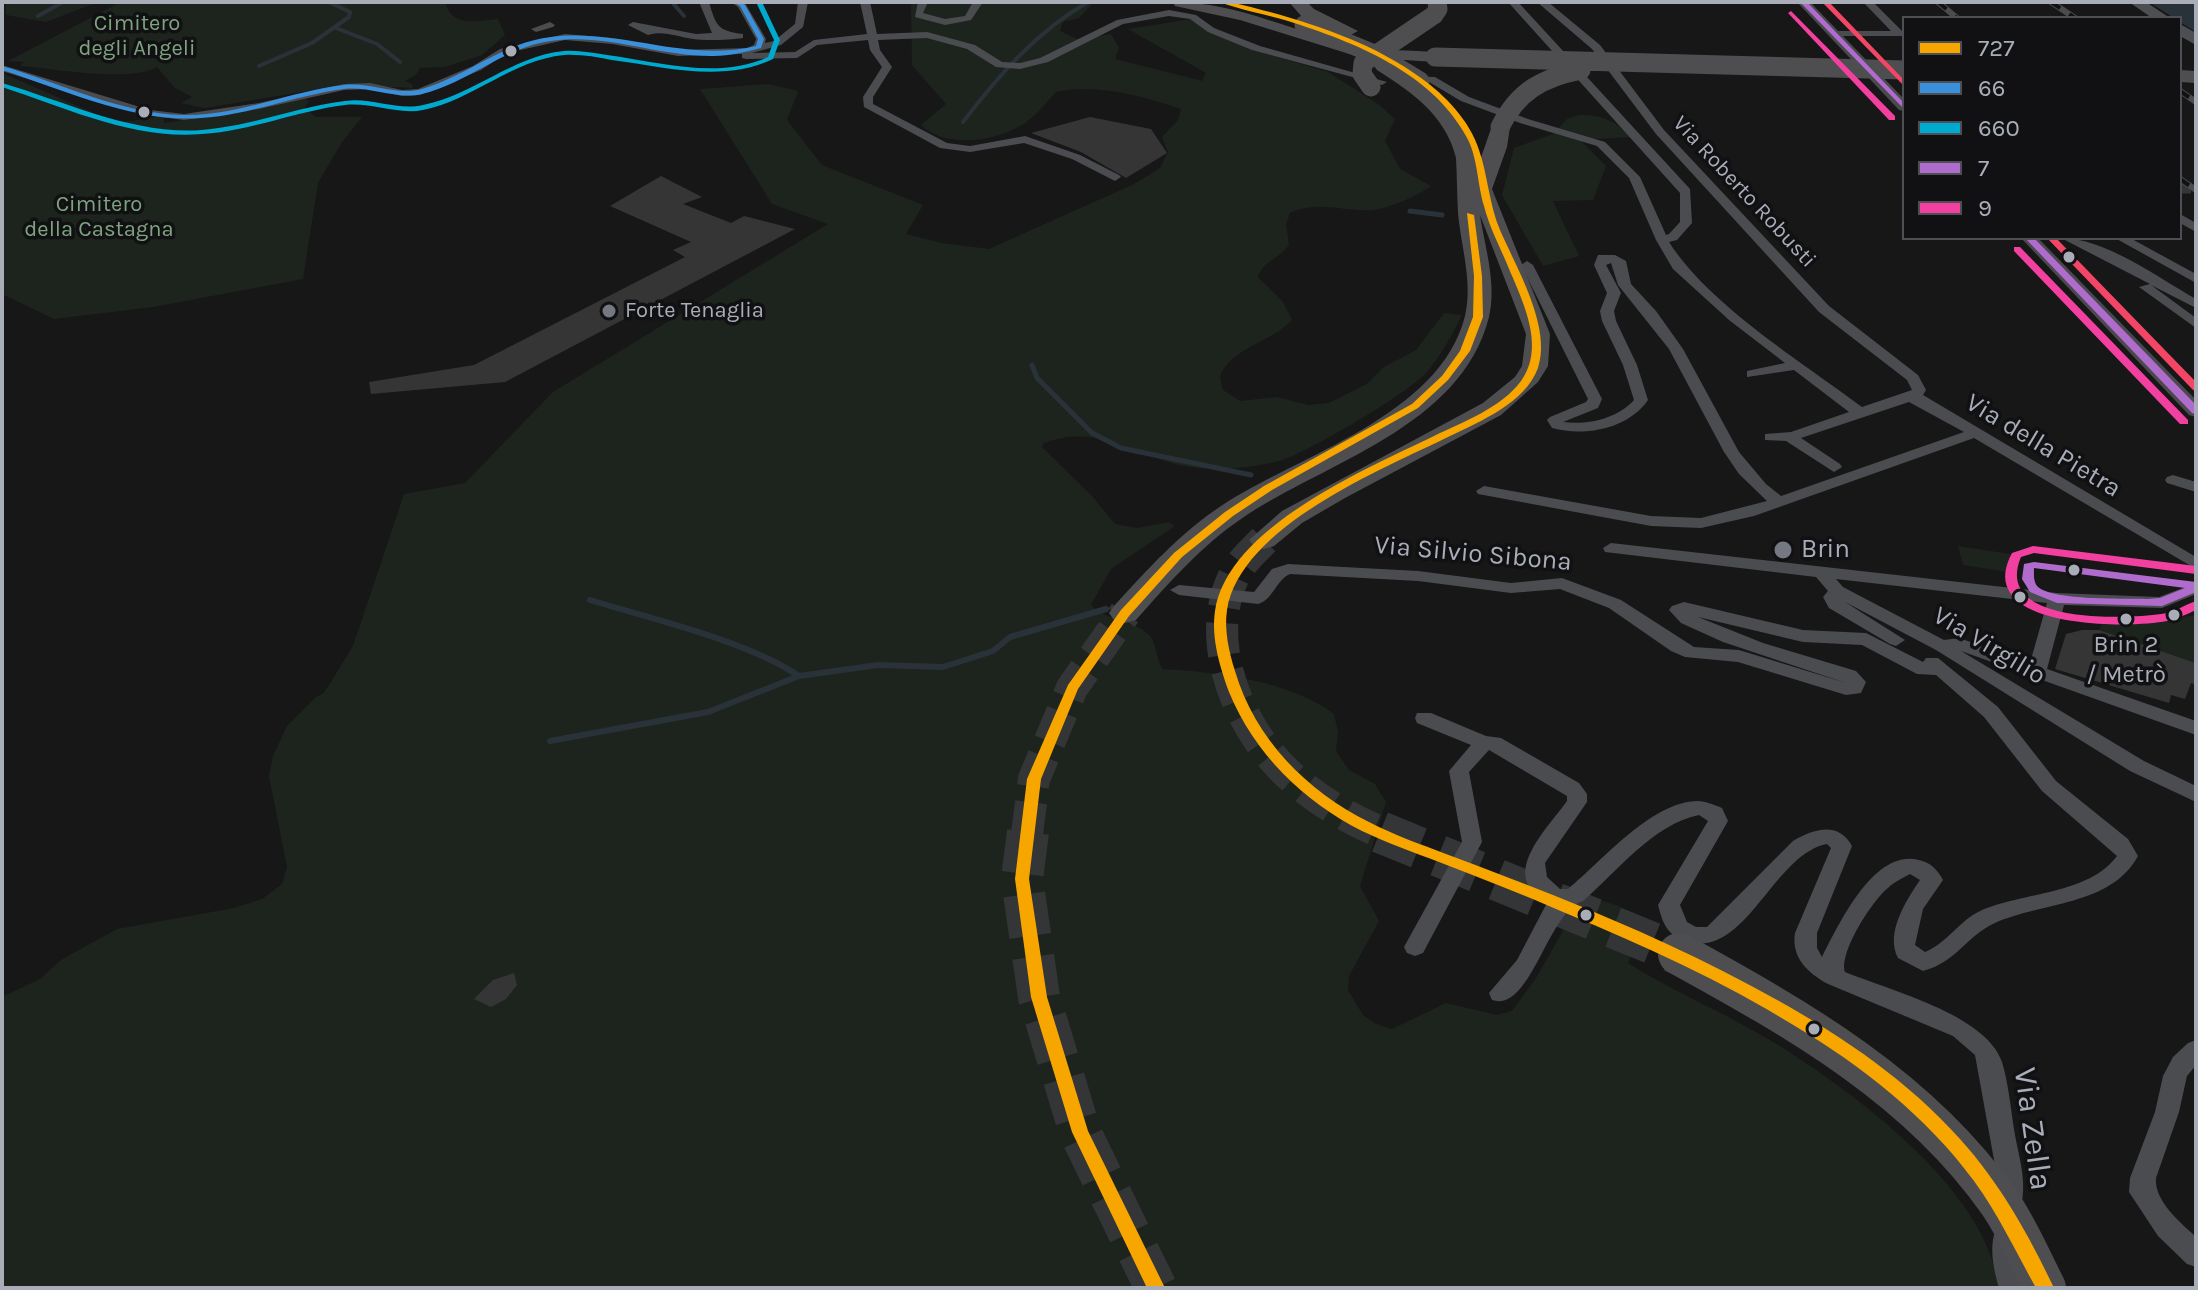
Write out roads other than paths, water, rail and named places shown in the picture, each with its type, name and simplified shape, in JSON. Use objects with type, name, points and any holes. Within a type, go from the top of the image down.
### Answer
[{"type":"highway","points":[[1181,2],[1244,16],[1359,52],[1902,62]]},
{"type":"highway","points":[[1125,613],[1178,555],[1229,514],[1268,488],[1415,406],[1445,378],[1465,351],[1478,317],[1478,276],[1466,157],[1454,128],[1413,87],[1353,50],[1274,21],[1207,2]]},
{"type":"highway","points":[[1222,2],[1304,25],[1379,56],[1415,80],[1466,129],[1479,157],[1481,189],[1498,239],[1538,334],[1535,366],[1525,382],[1492,409],[1335,492],[1292,517],[1264,540]]},
{"type":"highway","points":[[1259,2],[1384,44],[1434,54],[1902,72]]},
{"type":"highway","points":[[1437,2],[1438,9],[1434,15],[1363,63],[1362,74],[1426,117],[1443,152],[1471,228]]},
{"type":"highway","points":[[1298,4],[1331,24]]},
{"type":"highway","points":[[1482,182],[1497,147],[1500,127],[1519,95],[1550,78],[1613,66],[1696,65]]},
{"type":"highway","points":[[1679,954],[1788,1013],[1839,1046],[1927,1116],[1960,1151],[2000,1203],[2045,1288]]},
{"type":"main road","points":[[1803,2],[1902,105]]},
{"type":"main road","points":[[2136,2],[2159,16]]},
{"type":"main road","points":[[2031,240],[2196,411]]},
{"type":"street","points":[[704,2],[709,18],[718,31],[725,36],[740,36]]},
{"type":"street","points":[[661,52],[697,54],[763,49],[777,43],[800,25],[803,2]]},
{"type":"street","points":[[865,2],[875,50],[887,67],[868,97],[868,105],[936,144],[952,148],[1030,140],[1076,157],[1115,177]]},
{"type":"street","points":[[923,2],[918,15],[945,22],[968,18],[978,2]]},
{"type":"street","points":[[1513,2],[1686,192],[1686,223],[1673,237],[1662,240]]},
{"type":"street","name":"Via Roberto Robusti","points":[[1542,2],[1596,47],[1660,132],[1824,309],[1913,378],[1919,390],[1914,397]]},
{"type":"street","points":[[1833,34],[1900,34],[1868,2]]},
{"type":"street","points":[[743,3],[763,49]]},
{"type":"street","points":[[492,56],[520,46],[565,37],[612,41],[682,60],[797,55],[807,51],[811,44],[824,40],[873,35],[937,37],[975,49],[1000,65],[1020,66],[1044,60],[1120,22],[1155,13],[1178,13],[1199,19],[1211,30],[1256,48],[1376,84]]},
{"type":"street","points":[[529,31],[550,25]]},
{"type":"street","points":[[648,32],[653,30],[633,25],[704,38],[715,36],[718,31]]},
{"type":"street","points":[[2,68],[149,113],[184,117],[259,106],[344,87],[370,86],[402,93],[420,92],[477,68],[510,38]]},
{"type":"street","points":[[1415,80],[1431,79],[1465,99],[1601,144],[1634,177],[1662,240],[1678,266],[1734,317],[1860,413]]},
{"type":"street","points":[[2073,240],[2196,304]]},
{"type":"street","points":[[2085,244],[2101,240]]},
{"type":"street","points":[[2125,240],[2189,270],[2196,279]]},
{"type":"street","points":[[1633,380],[1630,365],[1609,321],[1607,311],[1614,293],[1600,265],[1603,258],[1615,259],[1621,264],[1619,273],[1628,291],[1650,312],[1687,365],[1730,447],[1755,486],[1778,501]]},
{"type":"street","points":[[1527,265],[1595,399],[1593,405],[1554,422],[1567,429],[1620,419],[1641,400],[1633,380],[1600,324],[1598,310]]},
{"type":"street","points":[[2189,270],[2142,282],[2196,324]]},
{"type":"street","points":[[1752,374],[1795,365]]},
{"type":"street","points":[[1770,437],[1793,436],[1914,397]]},
{"type":"street","name":"Via della Pietra","points":[[1914,397],[2196,564]]},
{"type":"street","points":[[1484,491],[1651,521],[1683,523],[1723,520],[1974,433]]},
{"type":"street","points":[[1793,436],[1794,441],[1834,467]]},
{"type":"street","points":[[2173,480],[2196,487]]},
{"type":"street","points":[[1611,548],[2057,599],[2162,602],[2196,588]]},
{"type":"street","name":"Via Silvio Sibona","points":[[1179,590],[1188,588],[1258,598],[1278,573],[1288,569],[1418,576],[1511,588],[1562,583],[1615,604],[1677,647],[1691,653],[1739,656],[1846,689],[1854,689],[1857,682],[1849,675],[1713,631],[1689,621],[1678,610],[1684,608],[1803,636],[1866,639],[1923,670],[1937,669]]},
{"type":"street","points":[[1822,573],[1837,591],[1832,597],[1835,604],[1932,662],[1978,699],[2049,786],[2121,845],[2128,856],[2118,869],[2101,881],[1983,919],[1935,959],[1923,962],[1906,952],[1904,945],[1913,907],[1932,880],[1923,869],[1907,865],[1879,883],[1856,913],[1833,957],[1836,978]]},
{"type":"street","name":"Via Virgilio","points":[[1837,591],[1942,646],[2124,758],[2196,795]]},
{"type":"street","points":[[2037,672],[2057,599]]},
{"type":"street","points":[[1942,646],[1959,644],[2196,728]]},
{"type":"street","points":[[1424,718],[1484,743],[1494,743],[1576,792],[1577,802],[1535,862],[1534,870],[1539,883],[1564,899]]},
{"type":"street","points":[[1415,947],[1472,842],[1459,771],[1484,743]]},
{"type":"street","points":[[1500,993],[1525,966],[1553,910],[1564,899],[1588,885],[1652,828],[1686,809],[1705,807],[1715,813],[1718,821],[1669,905],[1671,920],[1680,929],[1698,936],[1712,936],[1726,925],[1795,849],[1820,836],[1832,837],[1842,846],[1805,939],[1811,959],[1821,970],[1836,978]]},
{"type":"street","name":"Via Zella","points":[[1836,978],[1961,1029],[1977,1041],[1988,1055],[2011,1182],[2005,1262],[2012,1288]]},
{"type":"street","points":[[2196,1050],[2181,1064],[2175,1076],[2167,1112],[2143,1178],[2142,1192],[2167,1227],[2196,1255]]},
{"type":"waterway","points":[[38,16],[63,2]]},
{"type":"waterway","points":[[259,66],[312,43],[349,17],[350,12],[329,2]]},
{"type":"waterway","points":[[672,2],[684,16]]},
{"type":"waterway","points":[[963,122],[990,88],[1035,41],[1088,2]]},
{"type":"waterway","points":[[336,28],[377,44],[400,62]]},
{"type":"waterway","points":[[1410,211],[1442,215]]},
{"type":"waterway","points":[[1032,365],[1037,378],[1092,433],[1121,448],[1251,475]]},
{"type":"waterway","points":[[590,600],[727,642],[778,663],[799,676]]},
{"type":"waterway","points":[[799,676],[878,665],[943,667],[993,651],[1010,637],[1106,609]]},
{"type":"waterway","points":[[550,741],[708,712],[799,676]]},
{"type":"tunnel","points":[[2182,188],[2196,188]]},
{"type":"tunnel","points":[[1264,540],[1236,572],[1226,597],[1222,624],[1224,652],[1240,706],[1269,754],[1287,773],[1333,808],[1385,834]]},
{"type":"tunnel","points":[[1027,834],[1034,779],[1072,688],[1125,613]]},
{"type":"tunnel","points":[[1028,832],[1022,879],[1039,997],[1080,1132],[1156,1288]]},
{"type":"tunnel","points":[[1380,832],[1679,954]]},
{"type":"railway","points":[[1938,2],[1955,16]]},
{"type":"railway","points":[[2051,2],[2072,16]]},
{"type":"railway","points":[[2182,92],[2196,102]]},
{"type":"railway","points":[[2182,180],[2196,190]]},
{"type":"place","name":"Forte Tenaglia","points":[[609,311]]},
{"type":"place","name":"Brin","points":[[1783,550]]},
{"type":"place","name":"Brin 2 / Metrò","points":[[2126,619]]},
{"type":"park label","name":"Cimitero degli Angeli","points":[[137,36]]},
{"type":"park label","name":"Cimitero della Castagna","points":[[99,218]]}]
